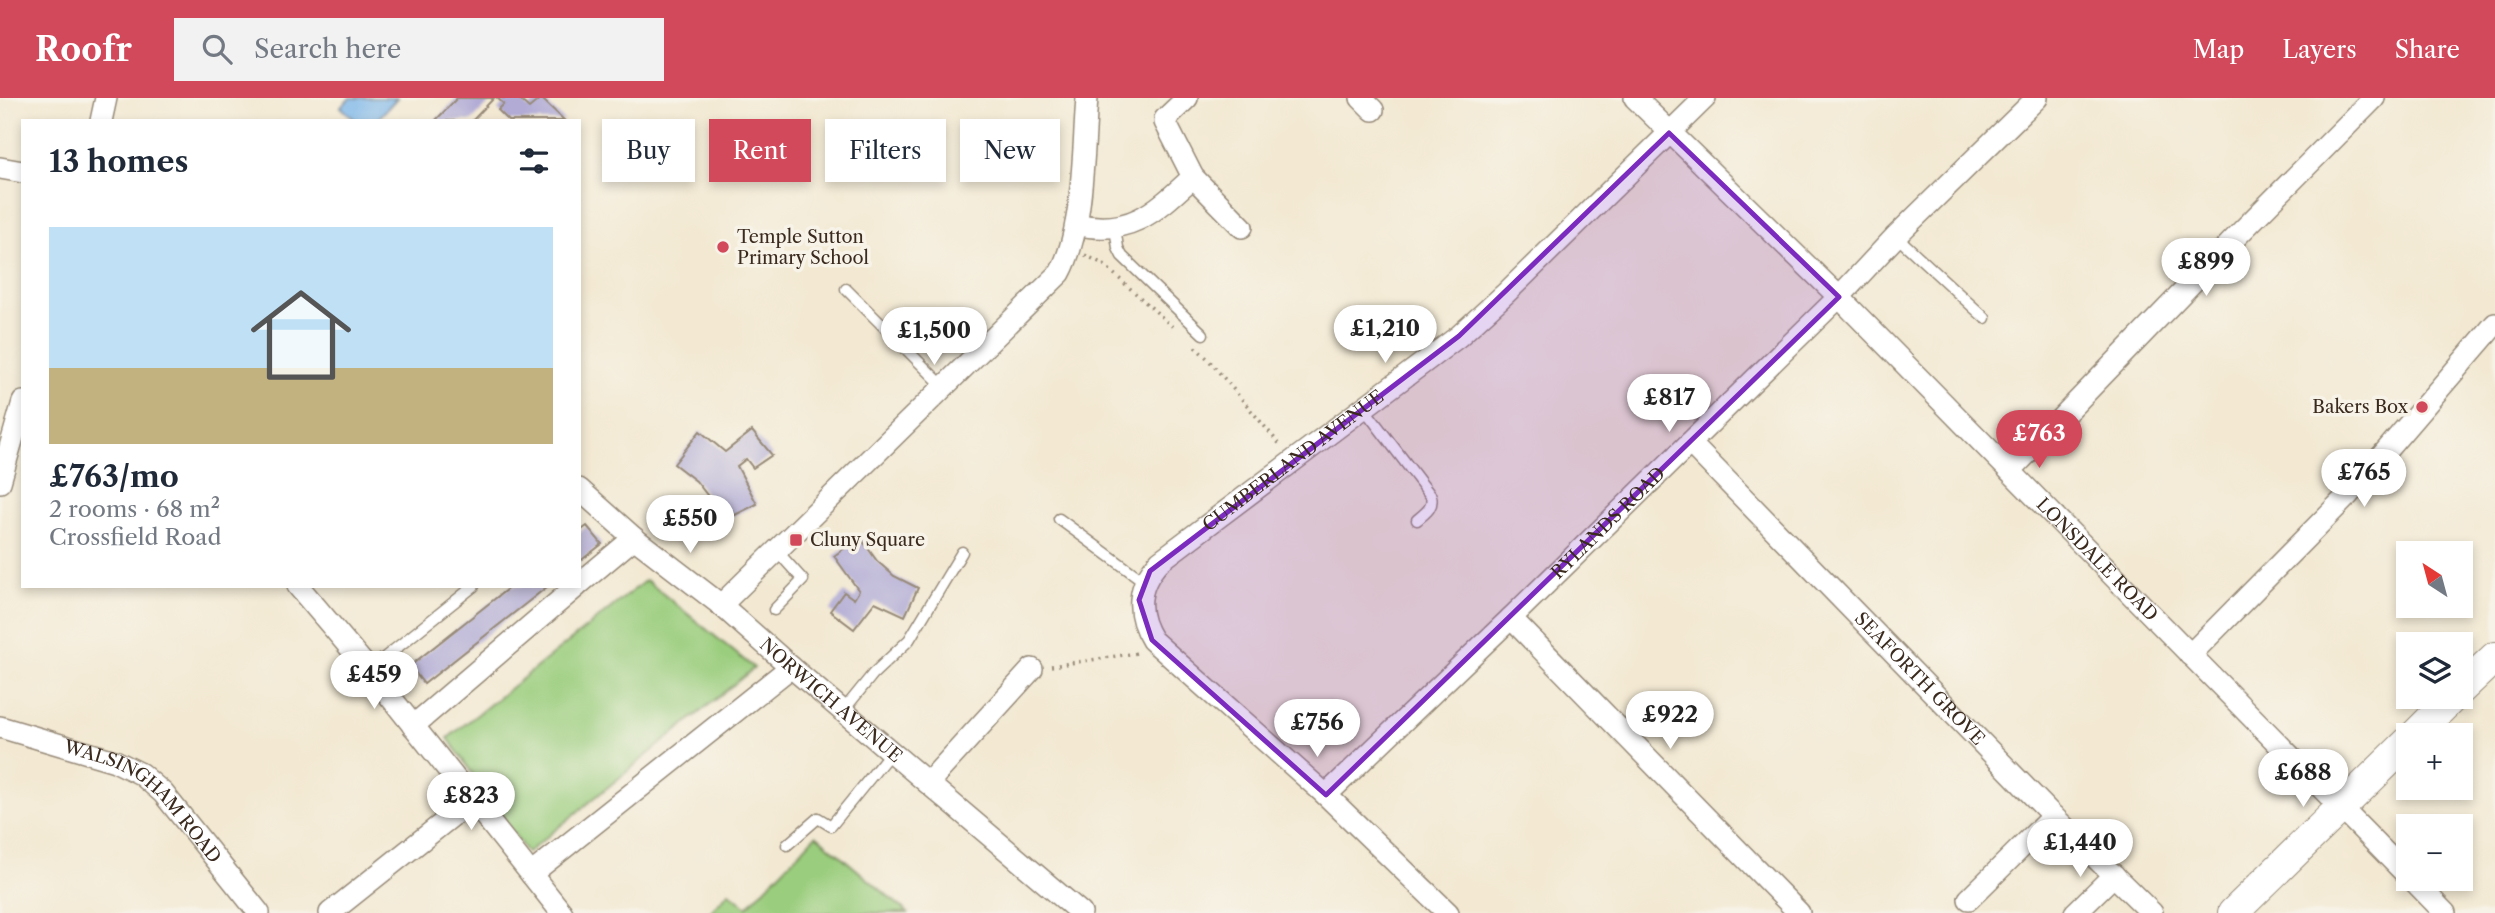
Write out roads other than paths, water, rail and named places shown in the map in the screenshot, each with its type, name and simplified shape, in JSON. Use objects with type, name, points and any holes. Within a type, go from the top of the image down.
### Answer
[{"type":"street","points":[[101,119],[106,98]]},
{"type":"street","points":[[721,605],[1060,273],[1071,248],[1076,223],[1087,98]]},
{"type":"street","points":[[1187,98],[1165,119],[1193,177],[1242,227]]},
{"type":"street","name":"LONSDALE ROAD","points":[[1635,98],[1839,297],[2396,864]]},
{"type":"street","name":"CUMBERLAND AVENUE","points":[[1145,582],[1150,571],[1160,561],[1460,336],[1705,98]]},
{"type":"street","name":"RYLANDS ROAD","points":[[1326,794],[1690,443],[2037,98]]},
{"type":"street","points":[[2010,471],[2374,98]]},
{"type":"street","points":[[0,168],[21,172]]},
{"type":"street","points":[[1076,223],[1115,227],[1133,223],[1145,217],[1193,177]]},
{"type":"street","points":[[2190,655],[2349,494],[2495,324]]},
{"type":"street","points":[[8,477],[21,412]]},
{"type":"street","name":"SEAFORTH GROVE","points":[[1690,443],[2053,816],[2152,913]]},
{"type":"street","name":"NORWICH AVENUE","points":[[582,495],[721,605],[790,667],[1081,913]]},
{"type":"street","points":[[581,582],[634,538]]},
{"type":"street","points":[[1145,582],[1139,600],[1140,614],[1143,626],[1156,645],[1326,794],[1448,913]]},
{"type":"street","points":[[300,588],[369,670],[562,913]]},
{"type":"street","points":[[413,726],[574,588]]},
{"type":"street","points":[[1511,618],[1799,913]]},
{"type":"street","points":[[2473,678],[2495,657]]},
{"type":"street","points":[[531,874],[790,667]]},
{"type":"street","points":[[928,783],[1032,669]]},
{"type":"street","points":[[2427,723],[2441,709]]},
{"type":"street","name":"WALSINGHAM ROAD","points":[[0,727],[115,761],[141,774],[163,793],[259,913]]},
{"type":"street","points":[[2233,913],[2396,754]]},
{"type":"street","points":[[330,913],[471,800]]},
{"type":"street","points":[[1969,899],[2053,816]]},
{"type":"street","points":[[2075,913],[2114,875]]},
{"type":"street","name":"LONSDALE ROAD","points":[[2423,891],[2445,913]]},
{"type":"lane","points":[[1115,227],[1122,256],[1203,334]]},
{"type":"lane","points":[[1896,236],[1985,318]]},
{"type":"lane","points":[[846,289],[944,387]]},
{"type":"lane","points":[[1363,407],[1431,496],[1432,505],[1417,520]]},
{"type":"lane","points":[[1059,519],[1145,582]]},
{"type":"lane","points":[[774,610],[803,580],[777,551]]},
{"type":"lane","points":[[843,711],[873,674],[909,640],[962,552]]},
{"type":"lane","points":[[369,670],[472,588]]},
{"type":"lane","points":[[787,845],[818,818],[831,827],[891,752]]},
{"type":"water","points":[[350,98],[397,98],[378,119],[354,119],[341,107]]},
{"type":"place","name":"Temple Sutton Primary School","points":[[723,247]]},
{"type":"place","name":"Bakers Box","points":[[2422,407]]},
{"type":"place","name":"Cluny Square","points":[[796,540]]}]
